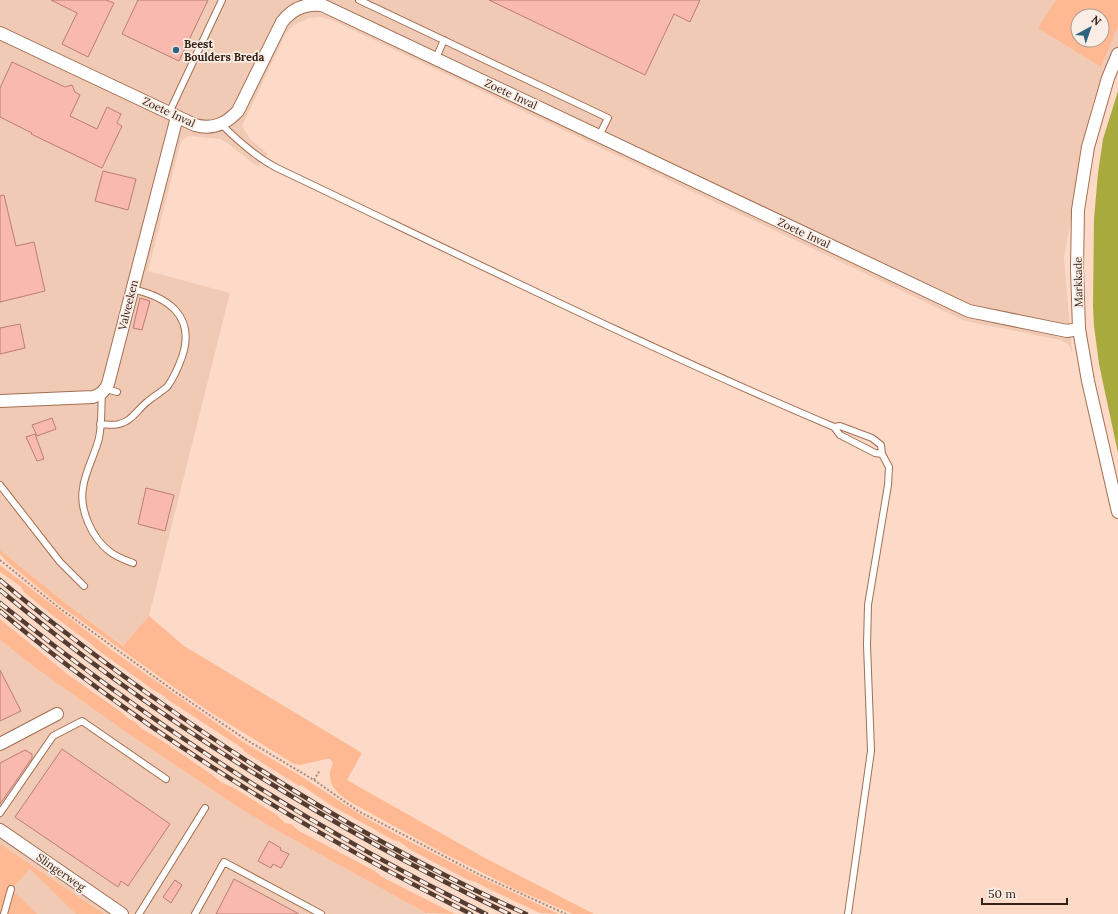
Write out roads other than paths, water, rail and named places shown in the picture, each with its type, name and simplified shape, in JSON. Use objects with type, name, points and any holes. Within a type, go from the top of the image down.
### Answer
[{"type":"street","name":"Zoete Inval","points":[[0,33],[172,115],[202,127],[222,124],[233,116],[242,104],[282,22],[291,12],[302,6],[314,4],[329,8],[968,311],[1067,331],[1079,329]]},
{"type":"street","name":"Markkade","points":[[1118,54],[1108,78],[1088,147],[1078,210],[1077,269],[1079,329],[1088,381],[1118,512]]},
{"type":"street","name":"Valveeken","points":[[108,391],[172,115]]},
{"type":"street","points":[[0,401],[93,397],[108,391]]},
{"type":"street","points":[[0,744],[57,714]]},
{"type":"street","name":"Slingerweg","points":[[0,830],[122,914]]},
{"type":"lane","points":[[172,115],[222,0]]},
{"type":"lane","points":[[359,0],[608,118],[599,136]]},
{"type":"lane","points":[[436,58],[444,40]]},
{"type":"lane","points":[[222,124],[237,140],[263,161],[613,327],[770,400],[834,427],[840,435],[875,453],[882,454]]},
{"type":"lane","points":[[100,424],[118,425],[126,422],[172,380],[183,353],[185,340],[184,328],[183,320],[179,313],[159,298],[142,291],[132,289]]},
{"type":"lane","points":[[108,391],[95,453],[83,487],[83,506],[88,520],[101,543],[108,551],[133,563]]},
{"type":"lane","points":[[834,427],[840,426],[872,438],[881,444],[882,454],[889,467],[888,485],[868,605],[866,645],[870,751],[848,914]]},
{"type":"lane","points":[[0,485],[60,562],[84,586]]},
{"type":"lane","points":[[0,813],[53,736],[82,721],[166,778]]},
{"type":"lane","points":[[139,914],[205,808]]},
{"type":"lane","points":[[196,914],[224,862],[321,914]]},
{"type":"lane","points":[[4,914],[11,889]]},
{"type":"railway","points":[[0,580],[72,638],[110,666],[238,755],[331,813],[379,840],[476,891],[526,914]]},
{"type":"railway","points":[[0,590],[119,683],[181,726],[245,767],[309,807],[375,844],[509,914]]},
{"type":"railway","points":[[0,603],[115,691],[234,772],[357,846],[486,914]]},
{"type":"railway","points":[[0,611],[110,698],[226,776],[347,848],[471,914]]},
{"type":"place","name":"Beest Boulders Breda","points":[[176,50]]}]
